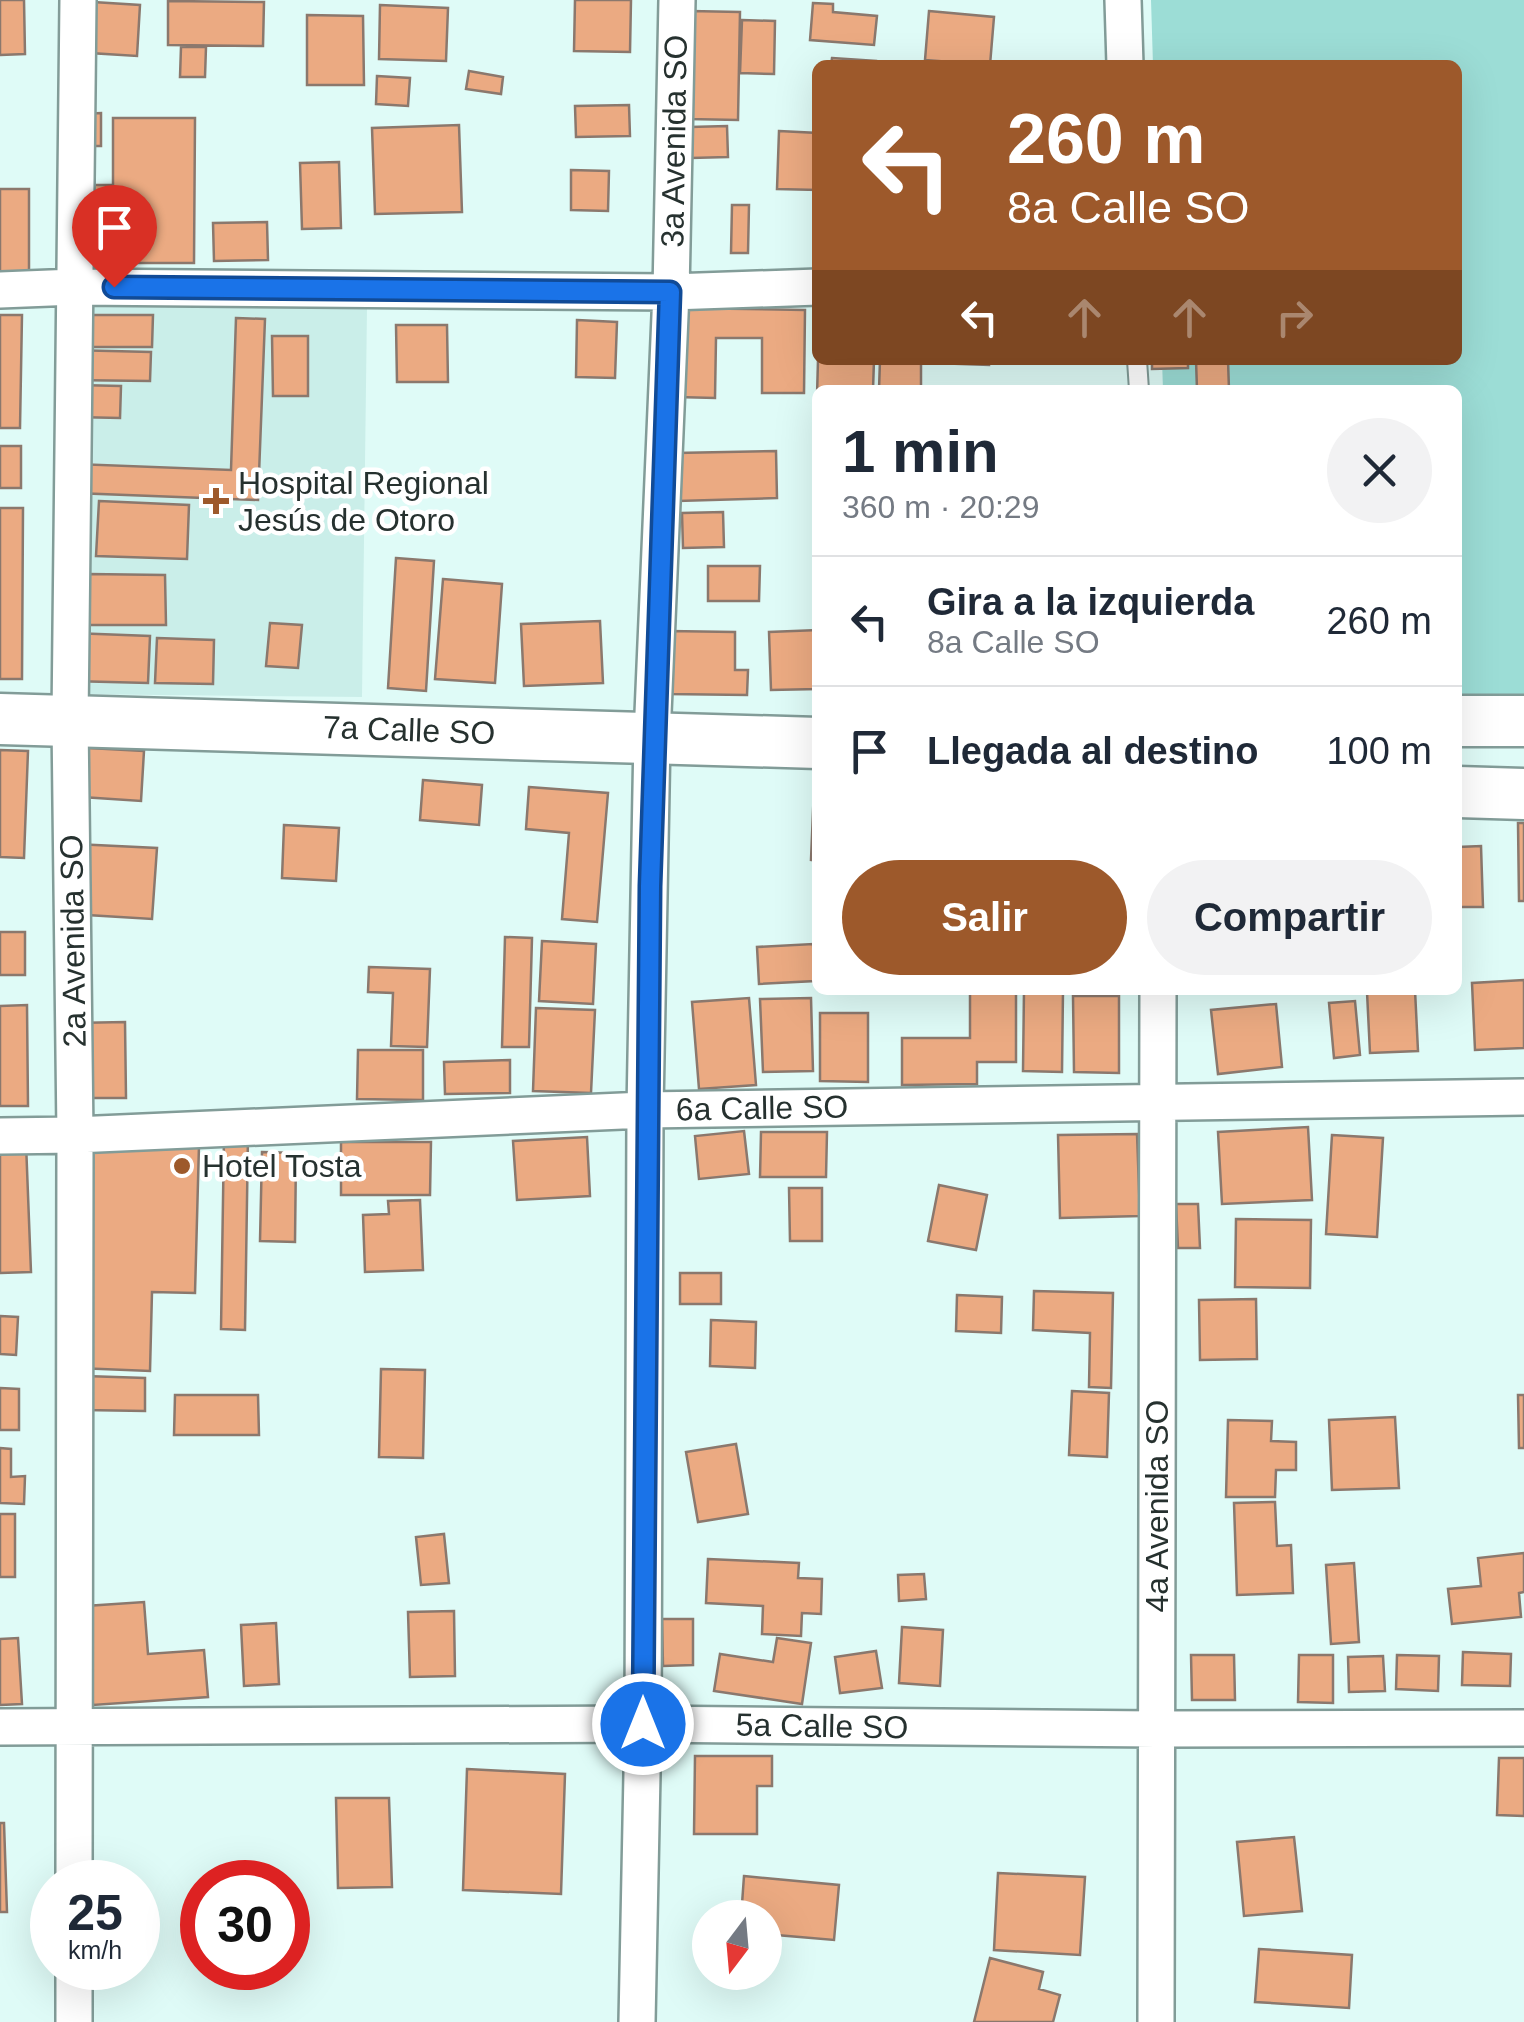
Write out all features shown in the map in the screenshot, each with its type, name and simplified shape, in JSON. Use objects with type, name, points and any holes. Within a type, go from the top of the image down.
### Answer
[{"type":"street","name":"2a Avenida SO","points":[[74,1860],[76,1135],[70,720],[78,0]]},
{"type":"street","name":"3a Avenida SO","points":[[637,2022],[652,737],[677,0]]},
{"type":"street","points":[[1123,0],[1126,60]]},
{"type":"street","points":[[0,290],[75,287],[670,292],[812,287]]},
{"type":"street","name":"7a Calle SO","points":[[0,719],[812,742]]},
{"type":"street","points":[[1462,721],[1524,721]]},
{"type":"street","points":[[1462,792],[1524,794]]},
{"type":"street","name":"4a Avenida SO","points":[[1156,2022],[1158,995]]},
{"type":"street","name":"6a Calle SO","points":[[0,1136],[645,1110],[1524,1097]]},
{"type":"street","name":"5a Calle SO","points":[[0,1727],[643,1724],[1524,1728]]},
{"type":"street","points":[[74,1990],[74,2022]]},
{"type":"shaded area","points":[[1151,0],[1524,0],[1524,694],[1462,696],[1462,385],[1163,385],[1162,365],[1462,365],[1462,60],[1153,60]]},
{"type":"shaded area","name":"Hospital Regional Jesús de Otoro","points":[[72,306],[367,308],[362,697],[64,694]]},
{"type":"building","points":[[0,0],[24,0],[25,54],[0,55]]},
{"type":"building","points":[[575,0],[631,0],[630,52],[574,51]]},
{"type":"building","points":[[168,1],[264,2],[263,46],[168,45]]},
{"type":"building","points":[[93,2],[140,5],[137,56],[90,53]]},
{"type":"building","points":[[813,3],[833,4],[833,12],[877,16],[874,45],[810,40]]},
{"type":"building","points":[[380,5],[448,8],[446,61],[379,59]]},
{"type":"building","points":[[690,11],[740,12],[738,120],[688,119]]},
{"type":"building","points":[[929,11],[994,17],[990,60],[925,60]]},
{"type":"building","points":[[307,15],[363,16],[364,85],[307,85]]},
{"type":"building","points":[[742,20],[775,21],[774,74],[740,73]]},
{"type":"building","points":[[181,47],[206,47],[205,77],[180,77]]},
{"type":"building","points":[[469,71],[503,77],[501,94],[466,89]]},
{"type":"building","points":[[377,76],[410,78],[408,106],[376,104]]},
{"type":"building","points":[[629,105],[630,136],[576,137],[575,106]]},
{"type":"building","points":[[101,113],[101,146],[79,146],[79,114]]},
{"type":"building","points":[[113,118],[195,118],[194,263],[78,263],[79,185],[113,185]]},
{"type":"building","points":[[459,125],[462,212],[375,214],[372,128]]},
{"type":"building","points":[[727,126],[728,157],[691,158],[690,127]]},
{"type":"building","points":[[779,131],[812,133],[812,190],[777,189]]},
{"type":"building","points":[[339,162],[341,228],[302,229],[300,163]]},
{"type":"building","points":[[571,170],[609,171],[608,211],[571,210]]},
{"type":"building","points":[[0,189],[29,189],[29,272],[0,272]]},
{"type":"building","points":[[732,205],[749,205],[748,253],[731,253]]},
{"type":"building","points":[[267,222],[268,260],[214,261],[213,223]]},
{"type":"building","points":[[678,308],[805,310],[804,393],[762,393],[762,338],[716,338],[715,398],[677,397]]},
{"type":"building","points":[[0,315],[22,315],[20,428],[0,428]]},
{"type":"building","points":[[72,315],[153,315],[152,347],[71,347]]},
{"type":"building","points":[[236,318],[265,319],[258,500],[75,493],[76,464],[231,470]]},
{"type":"building","points":[[577,320],[617,322],[615,378],[576,377]]},
{"type":"building","points":[[396,325],[447,325],[448,382],[397,382]]},
{"type":"building","points":[[272,336],[308,336],[308,396],[273,396]]},
{"type":"building","points":[[69,350],[151,352],[150,381],[68,380]]},
{"type":"building","points":[[818,365],[874,365],[873,385],[817,385]]},
{"type":"building","points":[[880,365],[921,365],[921,385],[879,385]]},
{"type":"building","points":[[1152,365],[1188,365],[1188,368],[1152,369]]},
{"type":"building","points":[[1196,365],[1228,365],[1229,385],[1197,385]]},
{"type":"building","points":[[77,385],[121,386],[120,418],[75,417]]},
{"type":"building","points":[[0,446],[21,446],[21,488],[0,488]]},
{"type":"building","points":[[776,451],[777,498],[678,501],[676,453]]},
{"type":"building","points":[[99,501],[189,505],[187,559],[96,556]]},
{"type":"building","points":[[0,508],[23,508],[22,679],[0,679]]},
{"type":"building","points":[[723,512],[724,547],[683,548],[682,513]]},
{"type":"building","points":[[396,558],[434,561],[426,691],[388,688]]},
{"type":"building","points":[[708,566],[760,566],[759,601],[708,601]]},
{"type":"building","points":[[88,574],[165,575],[166,625],[87,625]]},
{"type":"building","points":[[443,579],[502,584],[495,683],[435,679]]},
{"type":"building","points":[[600,621],[603,683],[524,686],[521,624]]},
{"type":"building","points":[[270,623],[302,625],[298,668],[266,666]]},
{"type":"building","points":[[812,630],[812,689],[771,690],[769,632]]},
{"type":"building","points":[[668,631],[735,632],[735,670],[748,670],[747,695],[667,694]]},
{"type":"building","points":[[72,633],[150,636],[148,683],[71,681]]},
{"type":"building","points":[[157,638],[214,640],[213,684],[155,683]]},
{"type":"building","points":[[70,747],[144,751],[141,801],[67,796]]},
{"type":"building","points":[[0,750],[28,751],[24,858],[0,857]]},
{"type":"building","points":[[423,780],[482,785],[479,825],[420,820]]},
{"type":"building","points":[[529,787],[608,793],[597,922],[562,919],[569,833],[526,829]]},
{"type":"building","points":[[1518,823],[1524,823],[1524,901],[1519,901]]},
{"type":"building","points":[[284,825],[339,828],[336,881],[282,878]]},
{"type":"building","points":[[75,844],[157,848],[152,919],[71,914]]},
{"type":"building","points":[[1481,846],[1483,907],[1462,907],[1462,847]]},
{"type":"building","points":[[0,932],[25,932],[25,975],[0,975]]},
{"type":"building","points":[[505,937],[532,938],[529,1047],[502,1047]]},
{"type":"building","points":[[542,941],[596,944],[593,1004],[539,1001]]},
{"type":"building","points":[[812,944],[812,981],[759,984],[757,947]]},
{"type":"building","points":[[369,967],[430,969],[427,1047],[391,1046],[393,993],[368,992]]},
{"type":"building","points":[[1524,980],[1524,1048],[1475,1050],[1472,983]]},
{"type":"building","points":[[970,995],[1016,995],[1016,1062],[977,1062],[977,1084],[902,1085],[902,1038],[970,1038]]},
{"type":"building","points":[[1024,995],[1063,995],[1062,1072],[1023,1071]]},
{"type":"building","points":[[1367,995],[1415,995],[1418,1051],[1370,1053]]},
{"type":"building","points":[[1073,996],[1119,996],[1119,1073],[1074,1072]]},
{"type":"building","points":[[749,998],[756,1085],[699,1089],[692,1002]]},
{"type":"building","points":[[811,998],[813,1071],[763,1072],[760,999]]},
{"type":"building","points":[[1355,1001],[1360,1055],[1334,1058],[1329,1003]]},
{"type":"building","points":[[1276,1004],[1282,1067],[1218,1074],[1211,1010]]},
{"type":"building","points":[[27,1005],[28,1106],[0,1106],[0,1006]]},
{"type":"building","points":[[536,1008],[595,1010],[591,1093],[533,1091]]},
{"type":"building","points":[[820,1013],[868,1013],[868,1082],[820,1081]]},
{"type":"building","points":[[125,1022],[126,1098],[74,1098],[74,1023]]},
{"type":"building","points":[[358,1050],[423,1050],[423,1100],[357,1099]]},
{"type":"building","points":[[510,1060],[510,1093],[445,1094],[444,1062]]},
{"type":"building","points":[[1308,1127],[1312,1200],[1222,1204],[1218,1132]]},
{"type":"building","points":[[744,1131],[749,1174],[699,1179],[695,1136]]},
{"type":"building","points":[[761,1132],[827,1132],[826,1177],[760,1177]]},
{"type":"building","points":[[1137,1134],[1140,1216],[1060,1218],[1058,1135]]},
{"type":"building","points":[[1332,1135],[1383,1138],[1377,1237],[1326,1234]]},
{"type":"building","points":[[224,1136],[248,1136],[245,1330],[221,1329]]},
{"type":"building","points":[[587,1137],[590,1196],[517,1200],[513,1141]]},
{"type":"building","points":[[84,1141],[199,1145],[195,1293],[152,1292],[150,1371],[77,1368]]},
{"type":"building","points":[[341,1142],[431,1142],[430,1195],[341,1195]]},
{"type":"building","points":[[26,1143],[31,1272],[0,1273],[0,1144]]},
{"type":"building","points":[[262,1152],[296,1153],[295,1242],[260,1241]]},
{"type":"building","points":[[939,1185],[987,1195],[976,1250],[928,1241]]},
{"type":"building","points":[[789,1188],[822,1188],[822,1241],[790,1241]]},
{"type":"building","points":[[420,1200],[423,1270],[365,1272],[363,1215],[389,1214],[388,1201]]},
{"type":"building","points":[[1176,1204],[1198,1204],[1200,1248],[1178,1248]]},
{"type":"building","points":[[1236,1219],[1311,1220],[1310,1288],[1235,1287]]},
{"type":"building","points":[[680,1273],[721,1273],[721,1304],[680,1304]]},
{"type":"building","points":[[1034,1291],[1113,1293],[1111,1388],[1089,1387],[1090,1333],[1033,1330]]},
{"type":"building","points":[[957,1295],[1002,1297],[1001,1333],[956,1331]]},
{"type":"building","points":[[1256,1299],[1257,1359],[1200,1360],[1199,1300]]},
{"type":"building","points":[[0,1316],[18,1317],[16,1355],[0,1354]]},
{"type":"building","points":[[711,1320],[756,1322],[755,1368],[710,1366]]},
{"type":"building","points":[[381,1369],[425,1370],[423,1458],[379,1457]]},
{"type":"building","points":[[85,1376],[145,1378],[145,1411],[84,1410]]},
{"type":"building","points":[[0,1388],[19,1389],[19,1430],[0,1430]]},
{"type":"building","points":[[1072,1391],[1109,1393],[1107,1457],[1069,1455]]},
{"type":"building","points":[[175,1395],[258,1395],[259,1435],[174,1435]]},
{"type":"building","points":[[1518,1395],[1524,1395],[1524,1448],[1519,1448]]},
{"type":"building","points":[[1395,1417],[1399,1488],[1332,1490],[1329,1420]]},
{"type":"building","points":[[1228,1420],[1272,1421],[1271,1441],[1296,1442],[1296,1470],[1276,1470],[1275,1497],[1226,1497]]},
{"type":"building","points":[[736,1444],[748,1514],[698,1522],[686,1452]]},
{"type":"building","points":[[0,1448],[11,1449],[11,1477],[25,1476],[24,1504],[0,1503]]},
{"type":"building","points":[[1275,1502],[1277,1546],[1291,1545],[1293,1593],[1237,1595],[1234,1503]]},
{"type":"building","points":[[0,1514],[15,1514],[15,1577],[0,1577]]},
{"type":"building","points":[[444,1534],[449,1583],[421,1585],[416,1537]]},
{"type":"building","points":[[1524,1553],[1524,1592],[1519,1593],[1521,1617],[1452,1624],[1448,1589],[1481,1586],[1478,1558]]},
{"type":"building","points":[[708,1559],[799,1563],[798,1578],[822,1579],[821,1614],[802,1613],[801,1636],[762,1634],[763,1606],[706,1603]]},
{"type":"building","points":[[1354,1563],[1359,1642],[1331,1644],[1326,1565]]},
{"type":"building","points":[[924,1574],[926,1599],[899,1601],[898,1575]]},
{"type":"building","points":[[144,1602],[148,1654],[204,1650],[208,1697],[93,1705],[86,1606]]},
{"type":"building","points":[[454,1611],[455,1676],[410,1677],[408,1612]]},
{"type":"building","points":[[662,1619],[693,1619],[693,1665],[663,1666]]},
{"type":"building","points":[[276,1623],[279,1684],[244,1686],[241,1625]]},
{"type":"building","points":[[902,1627],[943,1630],[940,1686],[899,1683]]},
{"type":"building","points":[[18,1638],[22,1704],[0,1705],[0,1639]]},
{"type":"building","points":[[777,1638],[811,1643],[802,1704],[714,1691],[720,1654],[773,1662]]},
{"type":"building","points":[[876,1651],[882,1688],[840,1693],[835,1657]]},
{"type":"building","points":[[1463,1652],[1511,1654],[1510,1686],[1462,1685]]},
{"type":"building","points":[[1191,1655],[1234,1655],[1235,1700],[1192,1700]]},
{"type":"building","points":[[1299,1655],[1333,1655],[1333,1703],[1298,1702]]},
{"type":"building","points":[[1397,1655],[1439,1656],[1438,1691],[1396,1689]]},
{"type":"building","points":[[1383,1656],[1385,1691],[1349,1692],[1348,1657]]},
{"type":"building","points":[[695,1756],[772,1756],[772,1786],[757,1786],[757,1834],[694,1834]]},
{"type":"building","points":[[1499,1758],[1524,1758],[1524,1816],[1497,1815]]},
{"type":"building","points":[[467,1769],[565,1774],[561,1894],[463,1890]]},
{"type":"building","points":[[336,1798],[389,1798],[392,1887],[338,1888]]},
{"type":"building","points":[[0,1823],[4,1823],[7,1912],[0,1912]]},
{"type":"building","points":[[1294,1837],[1302,1911],[1244,1916],[1237,1842]]},
{"type":"building","points":[[998,1873],[1085,1877],[1080,1955],[994,1950]]},
{"type":"building","points":[[744,1876],[839,1885],[834,1940],[782,1935],[782,1900],[742,1900]]},
{"type":"building","points":[[1259,1949],[1352,1955],[1349,2008],[1255,2002]]},
{"type":"building","points":[[990,1958],[1043,1972],[1039,1989],[1060,1995],[1053,2022],[974,2022]]},
{"type":"place","name":"Hospital Regional Jesús de Otoro","points":[[216,501]]},
{"type":"place","name":"Hotel Tosta","points":[[182,1166]]},
{"type":"route","points":[[114,287],[670,292],[652,737],[645,1110],[643,1724]]}]
